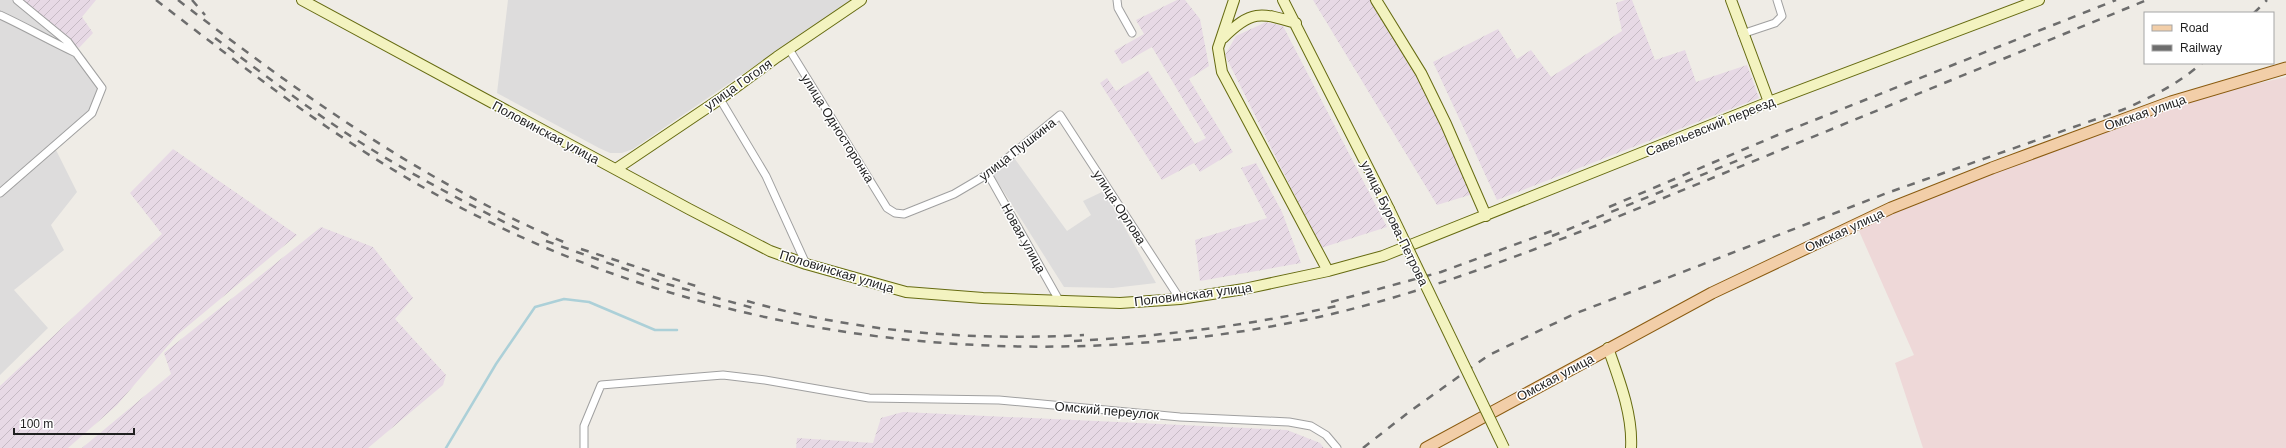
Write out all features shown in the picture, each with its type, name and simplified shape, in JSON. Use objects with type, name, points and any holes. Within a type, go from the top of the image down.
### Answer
[{"type":"main road","name":"Половинская улица","points":[[302,0],[616,168],[689,210],[764,247],[806,264],[906,292],[1060,302],[1120,303],[1180,299],[1244,289],[1328,271],[1383,256]]},
{"type":"main road","name":"улица Гоголя","points":[[616,168],[720,99],[789,49],[861,0]]},
{"type":"main road","points":[[1234,0],[1222,40],[1218,48],[1222,72],[1328,271]]},
{"type":"main road","name":"улица Бурова-Петрова","points":[[1283,0],[1389,208],[1504,448]]},
{"type":"main road","points":[[1376,0],[1421,73],[1446,124],[1486,216]]},
{"type":"main road","points":[[1730,0],[1769,102]]},
{"type":"main road","name":"Савельевский переезд","points":[[1383,256],[1769,102],[2039,0]]},
{"type":"main road","points":[[1222,40],[1238,23],[1252,16],[1266,14],[1296,23]]},
{"type":"main road","name":"Омская улица","points":[[1426,448],[1712,293],[1892,208],[1992,168],[2171,102],[2286,68]]},
{"type":"main road","points":[[1608,348],[1620,381],[1628,419],[1631,448]]},
{"type":"street","points":[[0,193],[92,113],[102,88],[80,55],[68,42],[17,0]]},
{"type":"street","points":[[1117,0],[1118,8],[1132,33]]},
{"type":"street","points":[[1742,34],[1774,23],[1782,16],[1777,0]]},
{"type":"street","points":[[0,15],[28,27],[45,39],[80,55]]},
{"type":"street","name":"улица Односторонка","points":[[789,49],[887,208]]},
{"type":"street","points":[[720,99],[766,176],[806,264]]},
{"type":"street","name":"улица Пушкина","points":[[887,208],[895,213],[912,212],[954,194],[988,174],[1060,115]]},
{"type":"street","name":"улица Орлова","points":[[1060,115],[1180,299]]},
{"type":"street","name":"Новая улица","points":[[988,174],[1060,302]]},
{"type":"street","name":"Омский переулок","points":[[584,448],[584,426],[601,385],[723,375],[765,380],[869,398],[999,400],[1180,417],[1289,422],[1311,426],[1326,435],[1337,448]]},
{"type":"shaded area","points":[[0,0],[15,0],[86,58],[100,88],[91,111],[53,144],[77,192],[51,225],[64,250],[14,290],[48,328],[0,375]]},
{"type":"shaded area","points":[[20,0],[96,0],[82,17],[93,33],[79,48]]},
{"type":"shaded area","points":[[508,0],[851,0],[633,149],[622,153],[610,153],[497,93]]},
{"type":"shaded area","points":[[1177,0],[1185,0],[1200,19],[1209,66],[1189,79],[1233,152],[1200,172],[1194,163],[1162,180],[1100,83],[1107,78],[1116,91],[1148,71],[1195,144],[1206,138],[1152,47],[1122,64],[1114,51],[1144,34],[1136,20]]},
{"type":"shaded area","points":[[1313,0],[1371,0],[1417,73],[1473,194],[1437,205]]},
{"type":"shaded area","points":[[1625,0],[1632,0],[1655,60],[1685,50],[1696,82],[1747,65],[1759,98],[1497,200],[1433,62],[1498,29],[1517,59],[1531,50],[1551,77],[1622,31],[1616,3]]},
{"type":"shaded area","points":[[1266,22],[1283,26],[1387,227],[1321,248],[1225,55],[1236,36]]},
{"type":"shaded area","points":[[2286,77],[2286,448],[1923,448],[1895,363],[1914,355],[1859,231],[1896,208],[2211,94]]},
{"type":"shaded area","points":[[173,149],[297,235],[177,335],[117,405],[68,448],[0,448],[0,386],[162,234],[130,193]]},
{"type":"shaded area","points":[[1012,155],[1067,231],[1091,215],[1083,201],[1104,191],[1156,283],[1113,288],[1064,287],[990,170]]},
{"type":"shaded area","points":[[1256,163],[1282,212],[1301,263],[1200,281],[1195,240],[1267,218],[1241,168]]},
{"type":"shaded area","points":[[321,227],[373,247],[413,298],[395,319],[446,375],[443,385],[368,448],[82,448],[171,374],[164,353]]},
{"type":"shaded area","points":[[903,412],[1287,430],[1320,443],[1324,448],[796,448],[797,438],[873,443],[881,418]]},
{"type":"waterway","points":[[446,448],[496,364],[535,307],[564,299],[589,302],[655,330],[677,330]]},
{"type":"railway","points":[[156,0],[263,81],[335,133],[411,180],[450,202],[551,250],[656,288],[765,317],[875,336],[986,345],[1098,345],[1209,336],[1319,317],[1391,298],[1461,276],[1600,224],[2147,0]]},
{"type":"railway","points":[[178,0],[271,70],[364,134],[461,192],[566,243]]},
{"type":"railway","points":[[192,0],[205,15]]},
{"type":"railway","points":[[1609,207],[1787,131],[2116,0]]},
{"type":"railway","points":[[2255,12],[2267,0]]},
{"type":"railway","points":[[215,38],[340,129],[384,157],[468,204],[520,230]]},
{"type":"railway","points":[[1363,448],[1409,412],[1489,355],[1574,314],[1887,193],[2122,110],[2164,90],[2201,64]]},
{"type":"railway","points":[[1552,236],[1756,153]]},
{"type":"railway","points":[[1331,302],[1441,272],[1557,229]]},
{"type":"railway","points":[[546,241],[667,284],[753,308]]},
{"type":"railway","points":[[581,249],[699,287]]},
{"type":"railway","points":[[747,301],[788,312],[829,320],[914,332],[999,337],[1084,335]]},
{"type":"railway","points":[[1074,341],[1208,329],[1341,305]]}]
